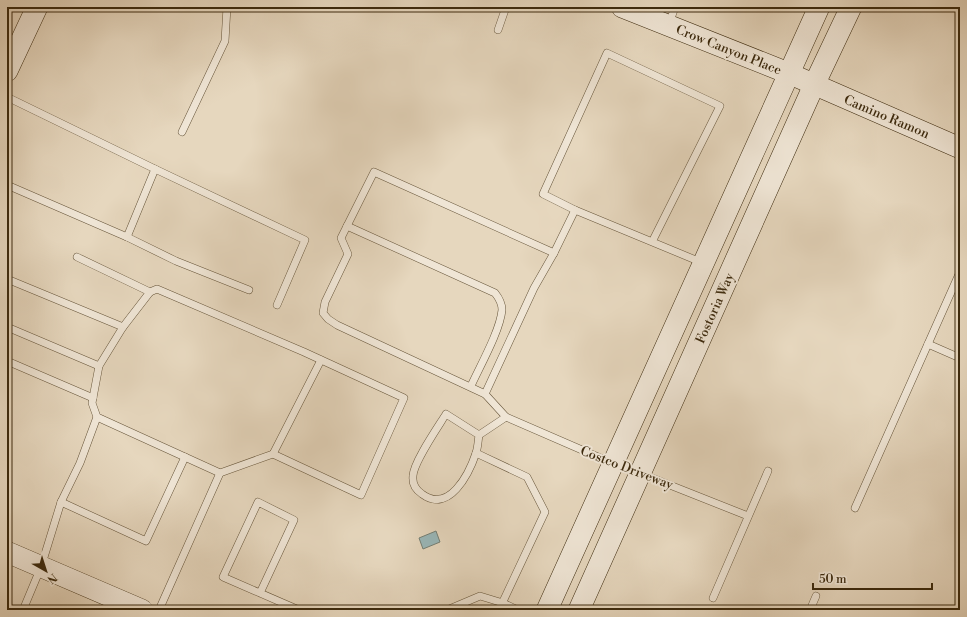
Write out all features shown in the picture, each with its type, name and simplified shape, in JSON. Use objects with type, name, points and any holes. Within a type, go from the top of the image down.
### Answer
[{"type":"street","points":[[7,71],[37,7]]},
{"type":"street","name":"Crow Canyon Place","points":[[622,7],[672,16],[788,73],[814,84]]},
{"type":"street","points":[[547,610],[819,7]]},
{"type":"street","name":"Fostoria Way","points":[[578,610],[814,84],[851,7]]},
{"type":"street","name":"Camino Ramon","points":[[814,84],[956,144]]},
{"type":"street","name":"Costco Driveway","points":[[613,463],[640,473]]},
{"type":"street","points":[[7,552],[130,608]]},
{"type":"lane","points":[[182,132],[225,40],[227,7]]},
{"type":"lane","points":[[498,30],[506,7]]},
{"type":"lane","points":[[653,240],[720,106],[607,53],[543,194],[575,210],[653,240],[703,263]]},
{"type":"lane","points":[[7,97],[304,240],[277,305]]},
{"type":"lane","points":[[127,237],[155,169]]},
{"type":"lane","points":[[479,435],[446,414],[416,466],[412,476],[414,486],[427,498],[444,499],[450,496],[460,486],[476,453],[479,435],[506,417],[485,394],[471,386],[337,325],[323,313],[325,302],[348,254],[341,238],[374,172],[554,253]]},
{"type":"lane","points":[[7,185],[127,237],[176,261],[249,290]]},
{"type":"lane","points":[[485,394],[534,288],[554,253],[575,210]]},
{"type":"lane","points":[[347,226],[495,293],[499,299],[502,310],[495,332],[471,386]]},
{"type":"lane","points":[[77,257],[150,292]]},
{"type":"lane","points":[[855,508],[960,272]]},
{"type":"lane","points":[[7,279],[123,327]]},
{"type":"lane","points":[[273,454],[361,495],[404,398],[321,360],[157,289],[150,292],[123,327],[99,366],[92,398],[92,403],[98,417],[220,473],[273,454],[321,360]]},
{"type":"lane","points":[[7,327],[99,366]]},
{"type":"lane","points":[[928,344],[960,358]]},
{"type":"lane","points":[[7,360],[92,398]]},
{"type":"lane","points":[[24,610],[40,567],[61,502],[80,463],[98,417]]},
{"type":"lane","name":"Costco Driveway","points":[[506,417],[613,463]]},
{"type":"lane","points":[[476,453],[527,477],[545,512],[500,610]]},
{"type":"lane","points":[[61,502],[146,541],[185,457]]},
{"type":"lane","points":[[713,598],[768,471]]},
{"type":"lane","points":[[159,610],[220,473]]},
{"type":"lane","name":"Costco Driveway","points":[[640,473],[661,480],[748,516]]},
{"type":"lane","points":[[260,593],[294,520],[258,502],[223,577],[299,610]]},
{"type":"lane","points":[[447,610],[480,596],[504,603],[518,610]]},
{"type":"lane","points":[[810,610],[816,596]]},
{"type":"lane","points":[[7,607],[14,610]]},
{"type":"water","points":[[436,531],[440,542],[423,549],[419,538]]}]
